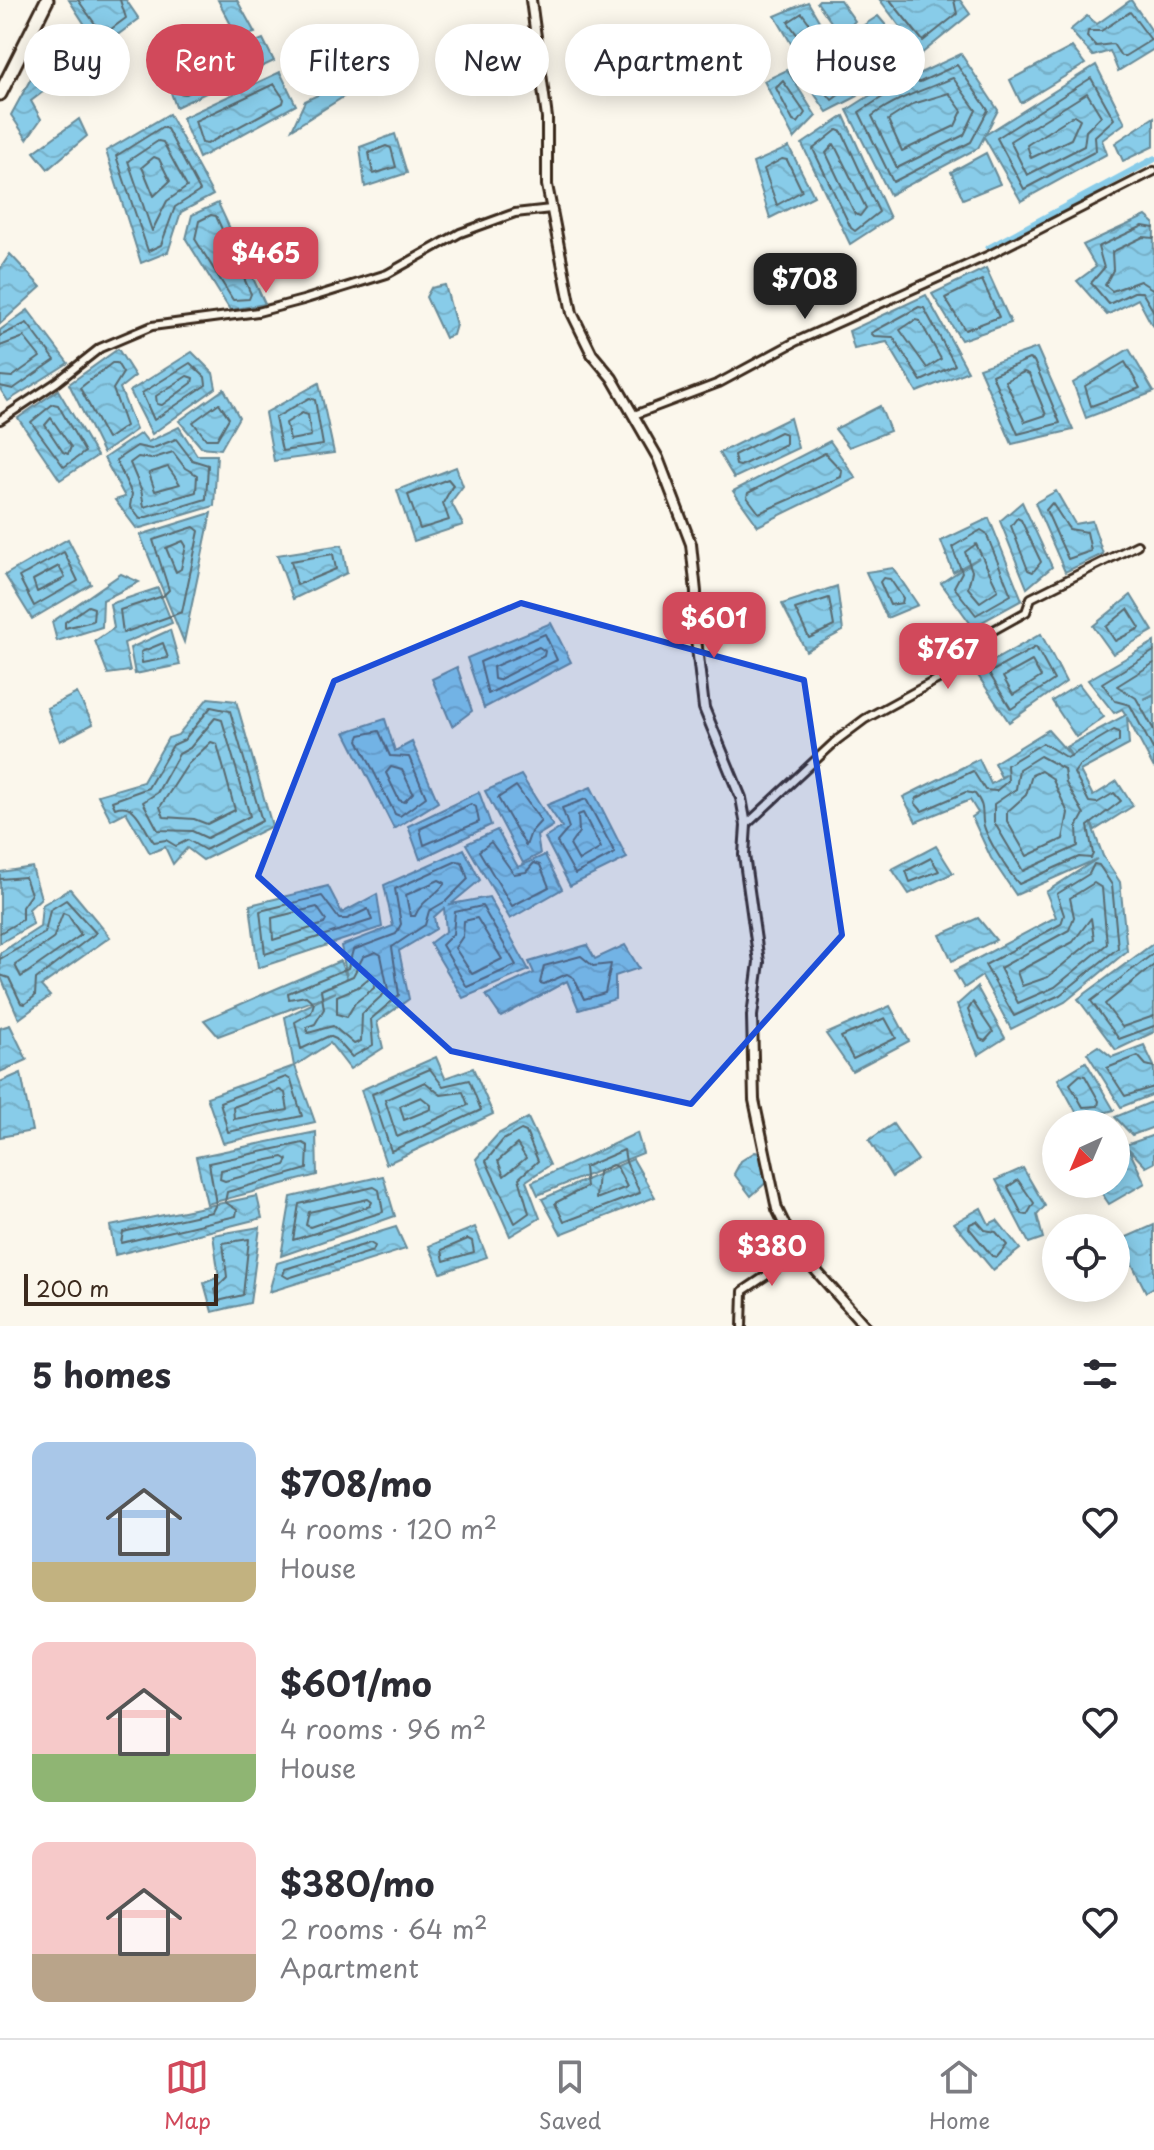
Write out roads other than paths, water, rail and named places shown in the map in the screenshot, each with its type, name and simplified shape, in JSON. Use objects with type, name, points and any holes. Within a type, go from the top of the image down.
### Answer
[{"type":"highway","points":[[0,94],[47,0]]},
{"type":"street","points":[[531,0],[547,118],[547,185],[572,313],[592,354],[612,378],[634,415],[683,516],[691,544],[696,592],[695,630],[704,708],[741,798],[746,825],[744,855],[759,962],[751,1039],[756,1118],[777,1209],[800,1253],[865,1326]]},
{"type":"street","points":[[634,415],[719,383],[795,342],[989,255],[1154,171]]},
{"type":"street","points":[[0,420],[57,382],[100,348],[152,326],[258,312],[303,300],[387,274],[460,233],[515,213],[551,209]]},
{"type":"street","points":[[746,825],[837,740],[865,719],[942,677],[965,646],[1026,612],[1031,598],[1137,545]]},
{"type":"street","points":[[742,1326],[743,1291],[800,1253]]},
{"type":"water","points":[[69,0],[126,0],[139,19],[130,26],[84,24]]},
{"type":"water","points":[[218,0],[237,0],[250,24],[231,24]]},
{"type":"water","points":[[840,0],[855,21],[852,24],[833,24],[817,2]]},
{"type":"water","points":[[880,0],[960,0],[970,14],[925,51],[925,24],[898,24]]},
{"type":"water","points":[[1131,0],[1154,34],[1154,49],[1118,71],[1110,51],[1093,56],[1070,30],[1087,16],[1097,24]]},
{"type":"water","points":[[808,2],[821,24],[787,24],[787,36],[775,16]]},
{"type":"water","points":[[878,16],[885,24],[866,24]]},
{"type":"water","points":[[264,41],[274,61],[264,66]]},
{"type":"water","points":[[1072,47],[1085,64],[1021,103],[1010,80]]},
{"type":"water","points":[[961,54],[998,110],[985,135],[1096,65],[1125,123],[1102,140],[1107,154],[1021,201],[984,137],[978,148],[890,195],[847,110],[869,96],[925,96],[925,71]]},
{"type":"water","points":[[787,70],[787,96],[803,96],[816,116],[794,139],[771,95],[771,78]]},
{"type":"water","points":[[280,72],[280,96],[292,96],[296,105],[199,158],[182,118],[229,96],[264,96],[264,80]]},
{"type":"water","points":[[24,91],[24,96],[38,96],[31,101],[41,119],[27,139],[11,115]]},
{"type":"water","points":[[172,96],[199,96],[176,107]]},
{"type":"water","points":[[316,96],[345,96],[292,129],[305,101]]},
{"type":"water","points":[[816,96],[858,96],[827,112]]},
{"type":"water","points":[[169,114],[213,195],[181,212],[168,252],[141,263],[106,151]]},
{"type":"water","points":[[844,116],[890,218],[850,244],[802,144]]},
{"type":"water","points":[[1154,117],[1154,146],[1123,161],[1115,143]]},
{"type":"water","points":[[79,119],[87,136],[48,169],[34,152]]},
{"type":"water","points":[[395,134],[407,173],[365,187],[360,147]]},
{"type":"water","points":[[789,147],[814,196],[770,218],[753,163]]},
{"type":"water","points":[[986,153],[1000,184],[963,199],[951,172]]},
{"type":"water","points":[[218,203],[265,304],[230,310],[186,239],[192,215]]},
{"type":"water","points":[[1146,216],[1154,223],[1153,327],[1138,299],[1107,315],[1077,281],[1096,267],[1083,245]]},
{"type":"water","points":[[10,254],[41,287],[0,324],[0,269]]},
{"type":"water","points":[[986,268],[1011,323],[961,340],[932,294]]},
{"type":"water","points":[[445,285],[456,325],[453,335],[445,338],[426,297],[431,288]]},
{"type":"water","points":[[926,295],[968,371],[917,392],[887,342],[854,349],[849,331]]},
{"type":"water","points":[[28,310],[68,363],[8,401],[0,389],[0,330]]},
{"type":"water","points":[[1037,348],[1073,430],[1012,444],[979,368]]},
{"type":"water","points":[[118,349],[135,376],[120,388],[136,430],[103,453],[69,384]]},
{"type":"water","points":[[1129,349],[1154,392],[1086,418],[1073,383]]},
{"type":"water","points":[[192,352],[213,373],[216,388],[152,434],[130,391]]},
{"type":"water","points":[[319,383],[334,453],[274,461],[265,413]]},
{"type":"water","points":[[224,389],[239,417],[221,449],[201,447],[179,421]]},
{"type":"water","points":[[58,390],[97,456],[60,480],[18,418]]},
{"type":"water","points":[[880,406],[890,431],[849,447],[835,429]]},
{"type":"water","points":[[790,418],[798,448],[734,478],[719,453]]},
{"type":"water","points":[[179,427],[197,455],[217,455],[214,506],[137,529],[115,500],[125,497],[104,458],[141,433],[148,442]]},
{"type":"water","points":[[830,441],[856,478],[758,526],[733,491]]},
{"type":"water","points":[[456,467],[463,486],[451,502],[463,525],[414,541],[397,490]]},
{"type":"water","points":[[1056,491],[1075,524],[1092,521],[1103,554],[1065,572],[1035,503]]},
{"type":"water","points":[[1022,502],[1052,567],[1027,588],[1000,521]]},
{"type":"water","points":[[211,513],[184,642],[140,535]]},
{"type":"water","points":[[989,518],[1022,600],[973,627],[941,583],[979,558],[953,572],[941,541]]},
{"type":"water","points":[[68,539],[91,584],[32,619],[5,575]]},
{"type":"water","points":[[342,545],[347,573],[293,599],[277,555]]},
{"type":"water","points":[[893,568],[918,605],[887,618],[866,572]]},
{"type":"water","points":[[121,574],[139,582],[103,600],[102,627],[57,641],[52,622]]},
{"type":"water","points":[[837,586],[843,631],[806,651],[782,604]]},
{"type":"water","points":[[158,588],[172,623],[124,643],[130,671],[108,674],[95,641],[114,628],[110,604]]},
{"type":"water","points":[[1131,595],[1153,631],[1113,654],[1093,626]]},
{"type":"water","points":[[551,623],[571,662],[484,708],[467,658]]},
{"type":"water","points":[[170,630],[180,665],[135,674],[130,648]]},
{"type":"water","points":[[1041,634],[1066,682],[1009,722],[975,671]]},
{"type":"water","points":[[1154,642],[1154,694],[1144,699],[1154,696],[1154,768],[1127,717],[1129,745],[1080,771],[1093,796],[1117,781],[1133,806],[1095,830],[1091,823],[1103,856],[1120,882],[1127,951],[1065,1002],[1011,1029],[982,976],[964,988],[954,971],[1056,917],[1046,892],[1097,859],[1016,895],[991,858],[972,817],[978,813],[970,800],[916,822],[903,797],[979,759],[991,784],[1006,775],[1001,777],[994,763],[1048,730],[1072,757],[1066,747],[1126,715],[1122,709],[1114,713],[1088,680]]},
{"type":"water","points":[[457,667],[472,711],[452,726],[432,679]]},
{"type":"water","points":[[1079,684],[1104,717],[1076,737],[1052,701]]},
{"type":"water","points":[[77,693],[93,724],[60,741],[47,708]]},
{"type":"water","points":[[208,698],[236,701],[272,826],[203,860],[187,848],[173,864],[165,847],[150,853],[126,812],[111,820],[98,795],[143,782],[168,738],[178,735]]},
{"type":"water","points":[[385,719],[395,751],[412,742],[438,802],[394,829],[345,732]]},
{"type":"water","points":[[521,775],[553,826],[537,836],[540,854],[523,863],[485,791]]},
{"type":"water","points":[[591,787],[627,858],[570,886],[545,838],[562,827],[547,805]]},
{"type":"water","points":[[479,792],[491,825],[420,859],[408,826]]},
{"type":"water","points":[[497,830],[518,867],[545,855],[562,889],[510,919],[466,844]]},
{"type":"water","points":[[936,846],[953,873],[909,894],[892,869]]},
{"type":"water","points":[[464,849],[480,880],[451,904],[489,897],[529,970],[463,998],[430,943],[446,931],[444,908],[434,917],[436,929],[399,951],[409,999],[377,1022],[383,1048],[350,1069],[330,1043],[295,1066],[315,1122],[223,1143],[207,1097],[294,1066],[285,1017],[336,992],[218,1036],[204,1020],[340,961],[347,978],[341,946],[393,926],[384,885]]},
{"type":"water","points":[[32,867],[41,898],[29,909],[33,924],[0,943],[0,872]]},
{"type":"water","points":[[328,886],[342,913],[377,894],[382,927],[258,968],[250,905]]},
{"type":"water","points":[[70,889],[110,937],[41,986],[50,996],[19,1019],[0,975],[0,953],[40,927],[42,905]]},
{"type":"water","points":[[978,918],[996,940],[952,961],[940,935]]},
{"type":"water","points":[[1154,943],[1154,1032],[1116,1050],[1078,999]]},
{"type":"water","points":[[587,945],[595,959],[625,945],[639,968],[615,976],[615,999],[579,1010],[567,981],[501,1017],[486,995],[534,973],[529,962]]},
{"type":"water","points":[[977,987],[1005,1038],[978,1055],[957,1005]]},
{"type":"water","points":[[890,1006],[909,1041],[852,1071],[826,1034]]},
{"type":"water","points":[[10,1025],[27,1060],[0,1072],[0,1028]]},
{"type":"water","points":[[1144,1045],[1154,1066],[1154,1094],[1121,1107],[1087,1053],[1098,1046],[1112,1057]]},
{"type":"water","points":[[436,1057],[445,1078],[473,1068],[493,1114],[386,1164],[361,1090]]},
{"type":"water","points":[[1086,1062],[1114,1110],[1075,1110],[1058,1079]]},
{"type":"water","points":[[21,1073],[32,1131],[0,1137],[0,1082]]},
{"type":"water","points":[[1154,1101],[1154,1127],[1132,1135],[1130,1111]]},
{"type":"water","points":[[528,1118],[550,1165],[526,1181],[540,1218],[510,1236],[476,1159],[498,1134]]},
{"type":"water","points":[[893,1124],[918,1160],[892,1177],[869,1140]]},
{"type":"water","points":[[316,1132],[317,1175],[207,1204],[196,1157]]},
{"type":"water","points":[[637,1133],[643,1153],[538,1195],[532,1182]]},
{"type":"water","points":[[1154,1135],[1154,1163],[1146,1167],[1130,1150],[1130,1144]]},
{"type":"water","points":[[755,1152],[760,1153],[768,1181],[751,1196],[734,1174],[741,1161]]},
{"type":"water","points":[[1130,1152],[1145,1183],[1130,1192]]},
{"type":"water","points":[[633,1159],[655,1197],[561,1234],[542,1199]]},
{"type":"water","points":[[1023,1168],[1045,1206],[1037,1215],[1042,1238],[1029,1243],[996,1180]]},
{"type":"water","points":[[383,1176],[395,1216],[281,1256],[291,1197]]},
{"type":"water","points":[[257,1196],[262,1218],[115,1255],[110,1226]]},
{"type":"water","points":[[1105,1198],[1119,1198],[1109,1204]]},
{"type":"water","points":[[981,1208],[989,1224],[997,1220],[1020,1249],[993,1270],[954,1223]]},
{"type":"water","points":[[1154,1225],[1154,1287],[1146,1292],[1130,1260],[1130,1236]]},
{"type":"water","points":[[260,1227],[250,1303],[212,1312],[204,1283],[219,1277],[213,1235]]},
{"type":"water","points":[[396,1227],[406,1249],[269,1292],[277,1263]]},
{"type":"water","points":[[475,1227],[487,1257],[441,1273],[429,1246]]},
{"type":"waterway","points":[[989,248],[1154,159]]}]
